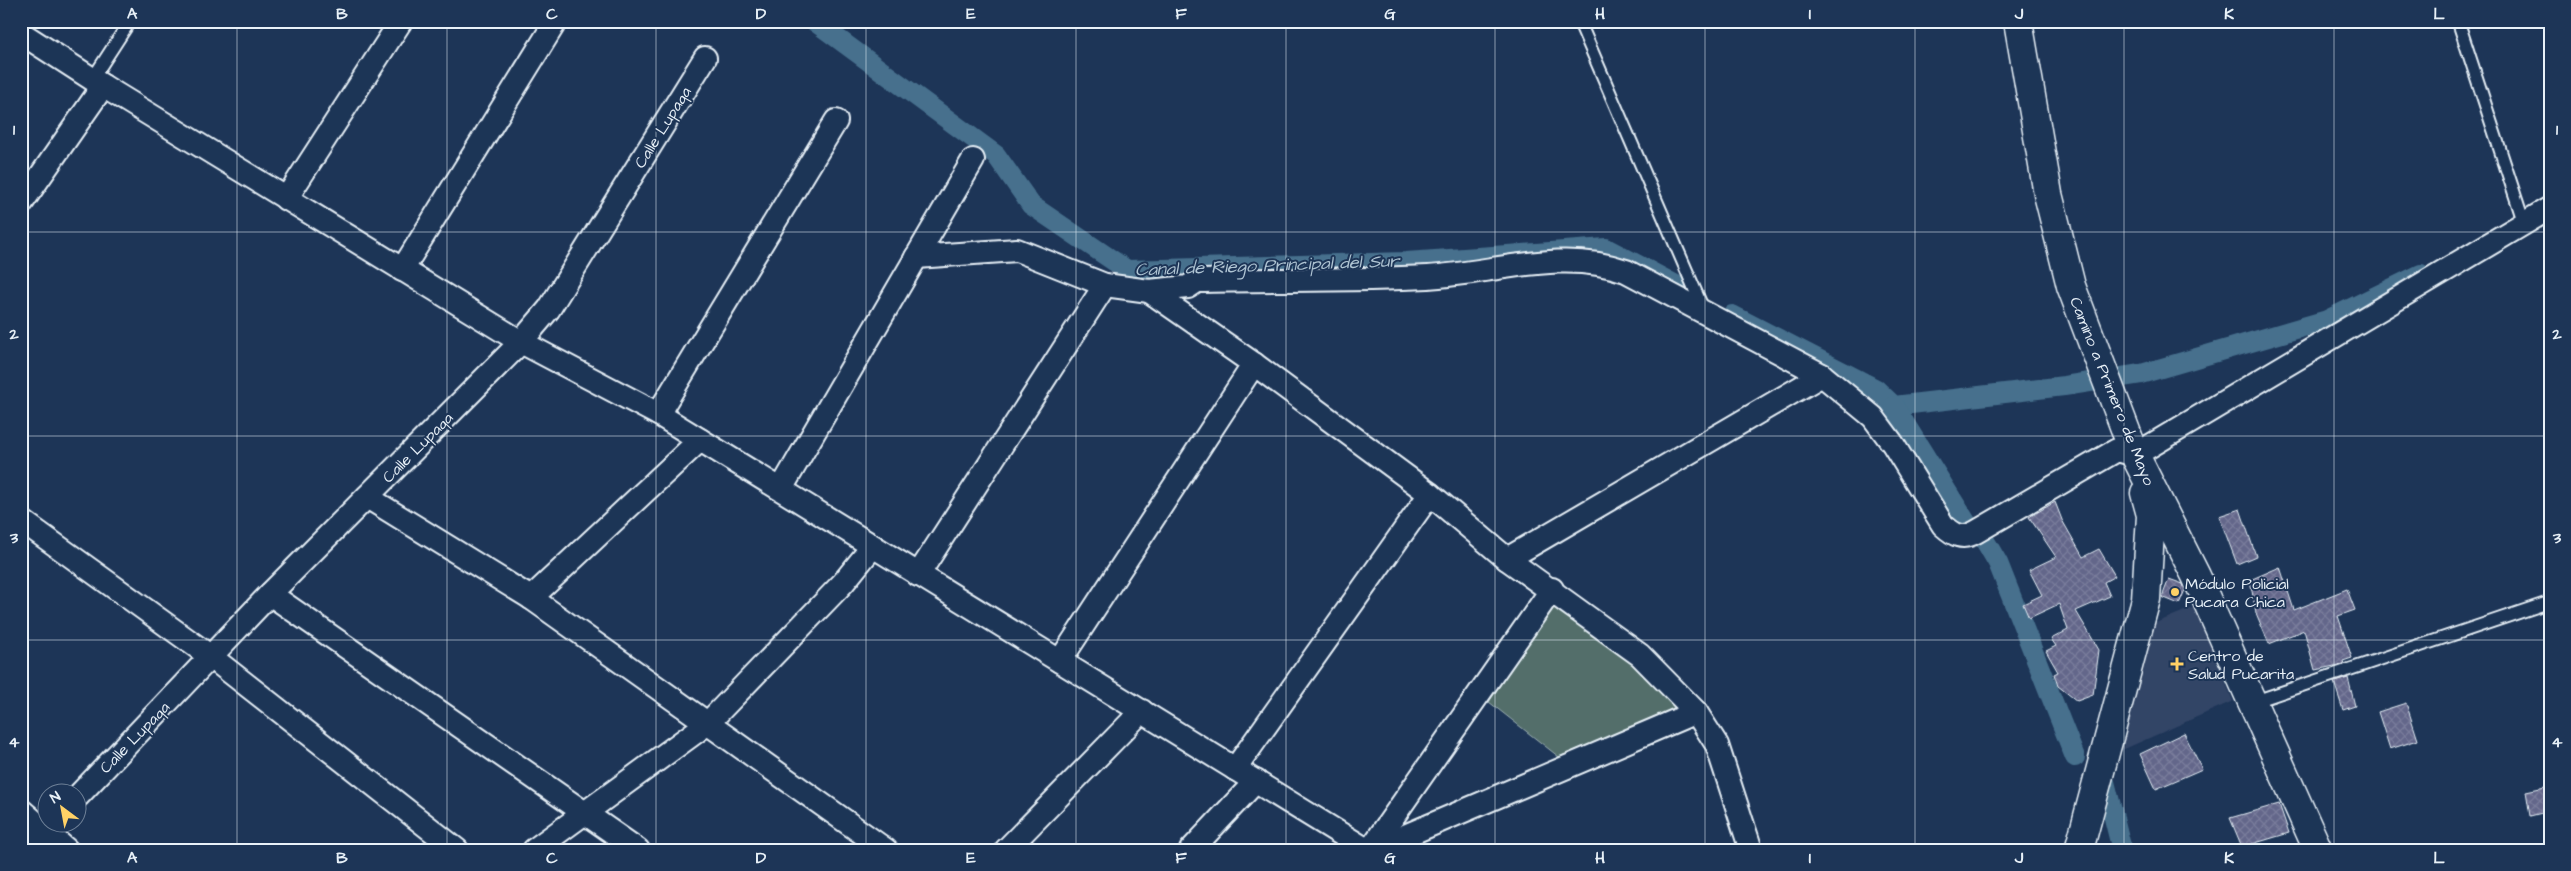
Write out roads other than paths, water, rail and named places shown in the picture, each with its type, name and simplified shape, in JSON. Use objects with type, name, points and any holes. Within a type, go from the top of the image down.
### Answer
[{"type":"main road","name":"Camino a Primero de Mayo","points":[[2018,21],[2048,194],[2071,286],[2135,455],[2196,576],[2318,850]]},
{"type":"main road","points":[[2079,850],[2146,599],[2151,515],[2135,455]]},
{"type":"street","points":[[286,199],[401,21]]},
{"type":"street","points":[[402,270],[556,21]]},
{"type":"street","points":[[21,33],[402,270],[521,342],[658,414],[1369,850]]},
{"type":"street","name":"Calle Lupaqa","points":[[88,786],[270,594],[521,342],[549,309],[705,58]]},
{"type":"street","points":[[21,204],[98,82]]},
{"type":"street","points":[[658,414],[836,121]]},
{"type":"street","points":[[780,489],[973,160]]},
{"type":"street","points":[[916,257],[1017,250],[1104,285],[1149,291],[1188,287],[1197,281],[1429,277],[1564,260],[1606,264],[1626,271],[1822,375],[1873,417],[1893,444],[1944,525],[1953,534],[1961,536],[1970,535],[2117,450],[2135,455],[2550,208]]},
{"type":"street","points":[[918,575],[1104,285]]},
{"type":"street","points":[[1149,291],[1254,364],[1430,494],[1507,559],[1552,589],[1640,655],[1696,712],[1717,745],[1751,850]]},
{"type":"street","points":[[1060,661],[1254,364]]},
{"type":"street","points":[[1507,559],[1822,375]]},
{"type":"street","points":[[531,598],[700,440]]},
{"type":"street","points":[[1235,768],[1430,494]]},
{"type":"street","points":[[367,497],[531,598],[886,850]]},
{"type":"street","points":[[21,520],[212,657],[457,850]]},
{"type":"street","points":[[534,850],[708,723],[842,583],[874,546]]},
{"type":"street","points":[[1369,850],[1552,589]]},
{"type":"street","points":[[270,594],[585,811],[638,850]]},
{"type":"street","points":[[1006,850],[1142,711]]},
{"type":"street","points":[[1369,850],[1696,712]]},
{"type":"street","points":[[1191,850],[1256,782]]},
{"type":"street","points":[[21,810],[38,821]]},
{"type":"street","points":[[26,850],[41,834]]},
{"type":"street","points":[[54,834],[67,850]]},
{"type":"lane","points":[[98,82],[130,21]]},
{"type":"lane","points":[[1579,21],[1704,312]]},
{"type":"lane","points":[[2458,21],[2524,224]]},
{"type":"lane","points":[[2253,702],[2550,602]]},
{"type":"waterway","name":"Canal de Riego Principal del Sur","points":[[814,21],[996,155],[1031,205],[1127,270],[1406,262],[1606,248],[1680,287]]},
{"type":"waterway","name":"Canal de Riego Principal del Sur","points":[[1732,315],[1876,389],[1894,406],[2064,386],[2141,374],[2327,320],[2421,274]]},
{"type":"waterway","points":[[1894,406],[1968,525],[1984,539],[1998,563],[2075,757]]},
{"type":"waterway","points":[[2105,782],[2122,850]]},
{"type":"place","name":"Módulo Policial Pucara Chica","points":[[2175,592]]},
{"type":"place","name":"Centro de Salud Pucarita","points":[[2177,664]]}]
